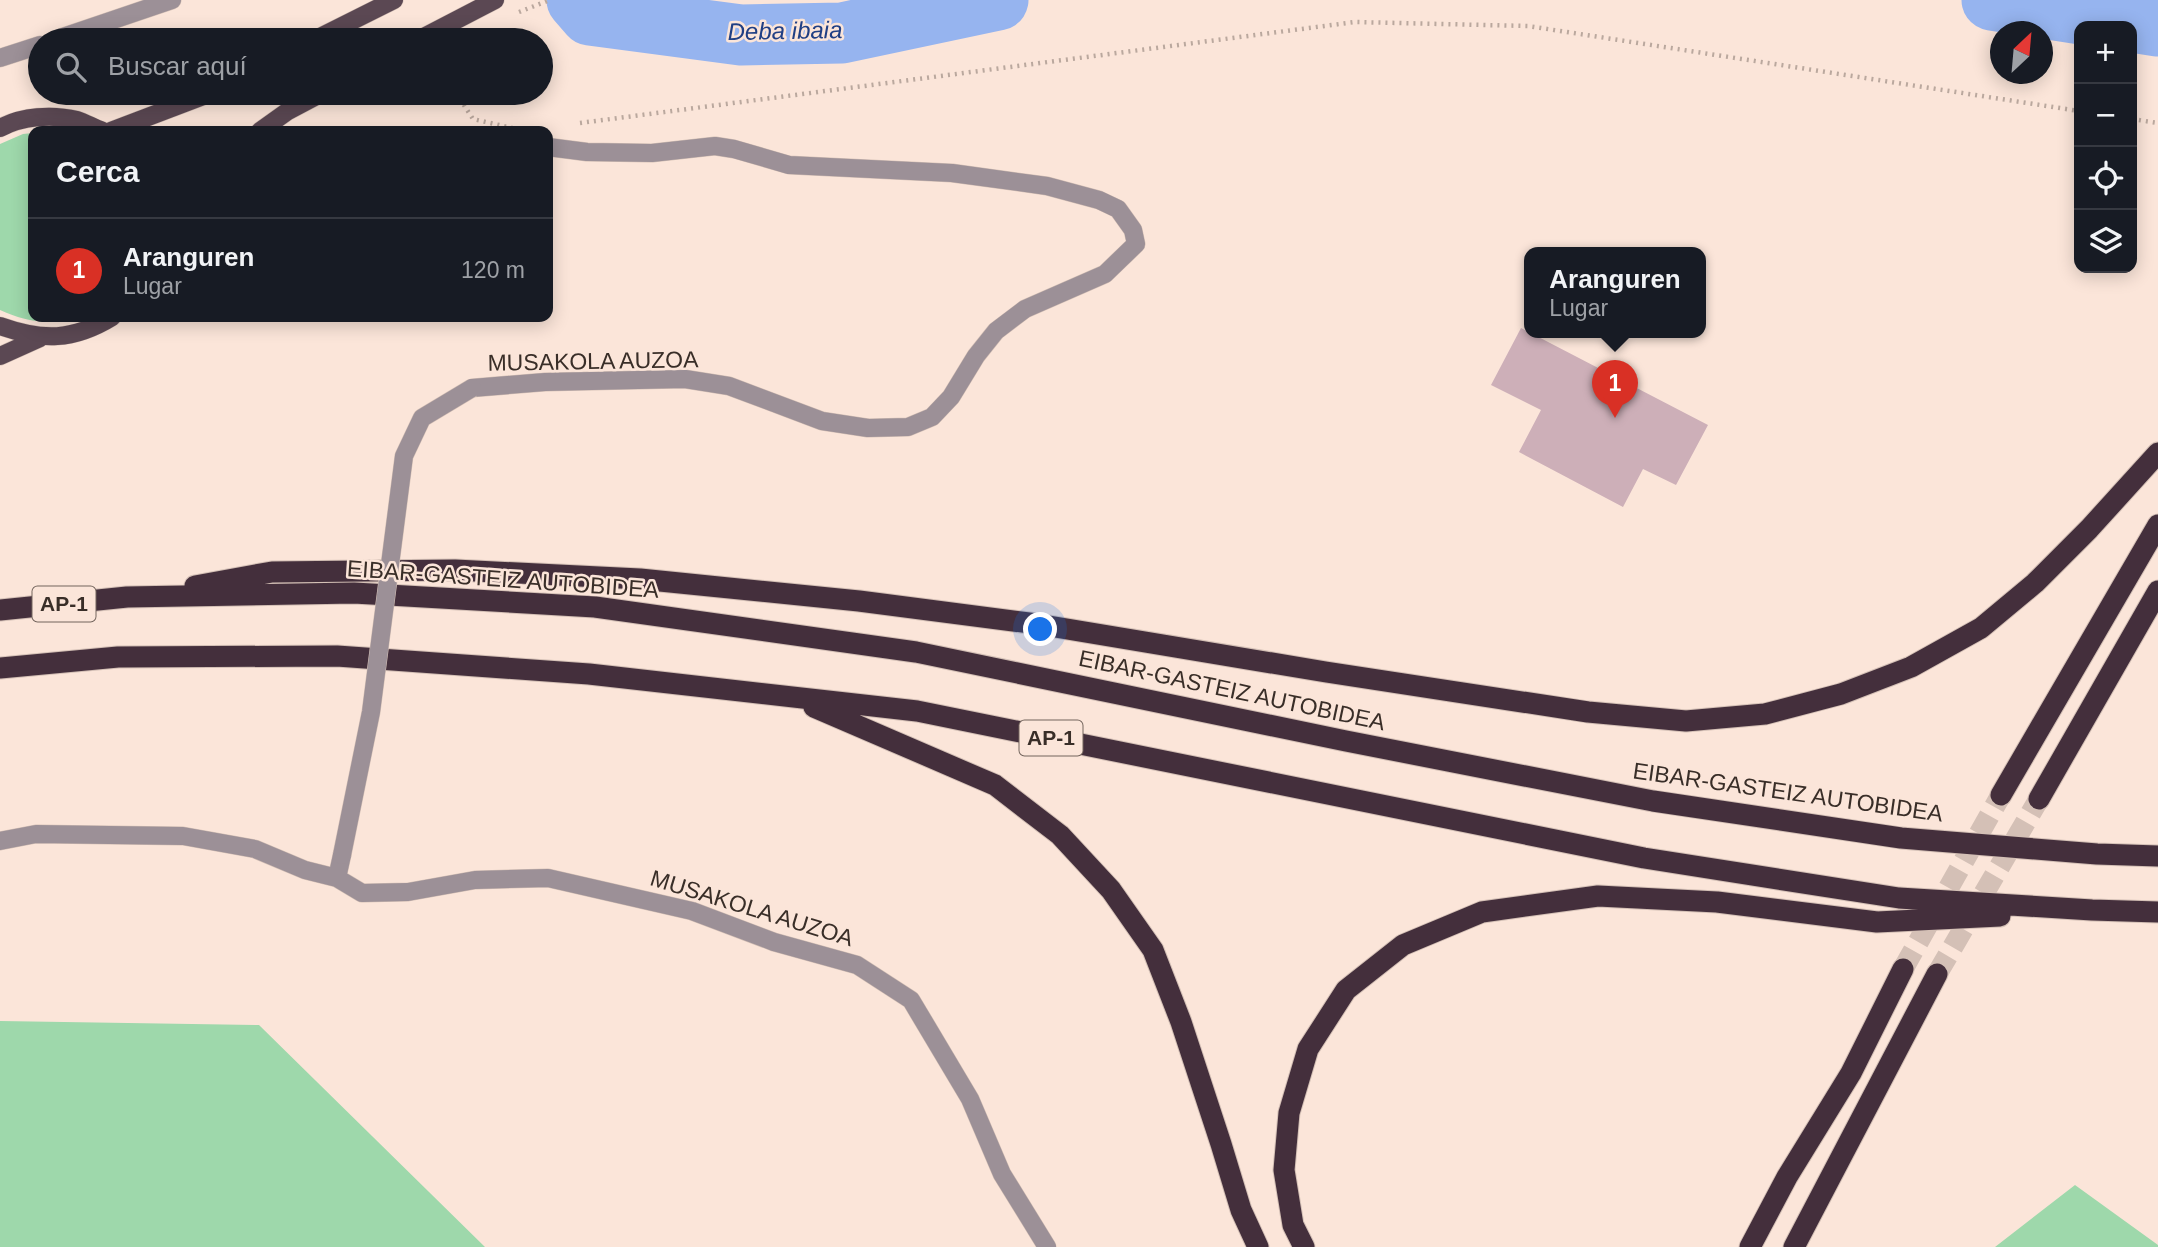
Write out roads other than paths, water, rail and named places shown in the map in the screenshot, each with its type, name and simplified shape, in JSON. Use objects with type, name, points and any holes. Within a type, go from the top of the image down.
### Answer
[{"type":"highway","points":[[127,597],[272,572],[455,570],[640,579],[859,601],[1037,624],[1588,712],[1686,721],[1765,714],[1841,694],[1911,667],[1981,628],[2044,574],[2158,453]]},
{"type":"highway","points":[[2001,795],[2158,525]]},
{"type":"highway","points":[[2039,799],[2158,591]]},
{"type":"highway","name":"EIBAR-GASTEIZ AUTOBIDEA","points":[[0,610],[127,597],[354,593],[595,607],[916,652],[1653,801],[1901,838],[2097,854],[2158,856]]},
{"type":"highway","name":"AP-1","points":[[0,668],[118,657],[337,656],[589,674],[917,711],[1644,858],[1899,898],[2092,911],[2158,912]]},
{"type":"highway","points":[[796,699],[995,785],[1060,835],[1111,890],[1153,950],[1181,1022],[1241,1210],[1258,1247]]},
{"type":"highway","points":[[1304,1247],[1293,1225],[1284,1170],[1289,1113],[1308,1049],[1346,990],[1403,945],[1482,912],[1598,896],[1717,902],[1877,922],[2092,911]]},
{"type":"highway","points":[[1750,1247],[1787,1177],[1851,1073],[1903,969]]},
{"type":"highway","points":[[1794,1247],[1937,974]]},
{"type":"main road","points":[[338,28],[394,0]]},
{"type":"main road","points":[[440,28],[495,0]]},
{"type":"main road","points":[[124,126],[179,105]]},
{"type":"main road","points":[[267,126],[299,105]]},
{"type":"main road","points":[[0,128],[11,122],[44,116],[77,120],[91,126]]},
{"type":"main road","points":[[0,356],[40,338],[68,336],[95,328],[104,322]]},
{"type":"main road","points":[[0,326],[40,338]]},
{"type":"street","points":[[89,28],[172,0]]},
{"type":"street","points":[[0,58],[28,49]]},
{"type":"street","name":"MUSAKOLA AUZOA","points":[[553,148],[587,152],[652,153],[715,146],[789,165],[951,173],[1047,186],[1099,200],[1118,209],[1133,230],[1136,244],[1105,274],[1025,309],[996,331],[976,356],[951,397],[932,418],[908,427],[868,428],[822,421],[729,386],[685,379],[545,382],[472,387],[422,418],[404,456],[371,712],[337,878],[362,893],[408,892],[475,880],[548,877],[692,911],[774,942],[857,965],[911,1000],[970,1099],[1002,1174],[1047,1247]]},
{"type":"street","points":[[0,841],[36,834],[183,836],[255,849],[305,870],[337,878]]},
{"type":"waterway","name":"Deba ibaia","points":[[577,0],[590,15],[741,35],[842,33],[998,0]]},
{"type":"waterway","name":"Deba ibaia","points":[[1992,0],[2158,26]]},
{"type":"tunnel","points":[[1903,969],[2001,795]]},
{"type":"tunnel","points":[[1937,974],[2039,799]]},
{"type":"place","name":"Aranguren","points":[[1615,418]]}]
